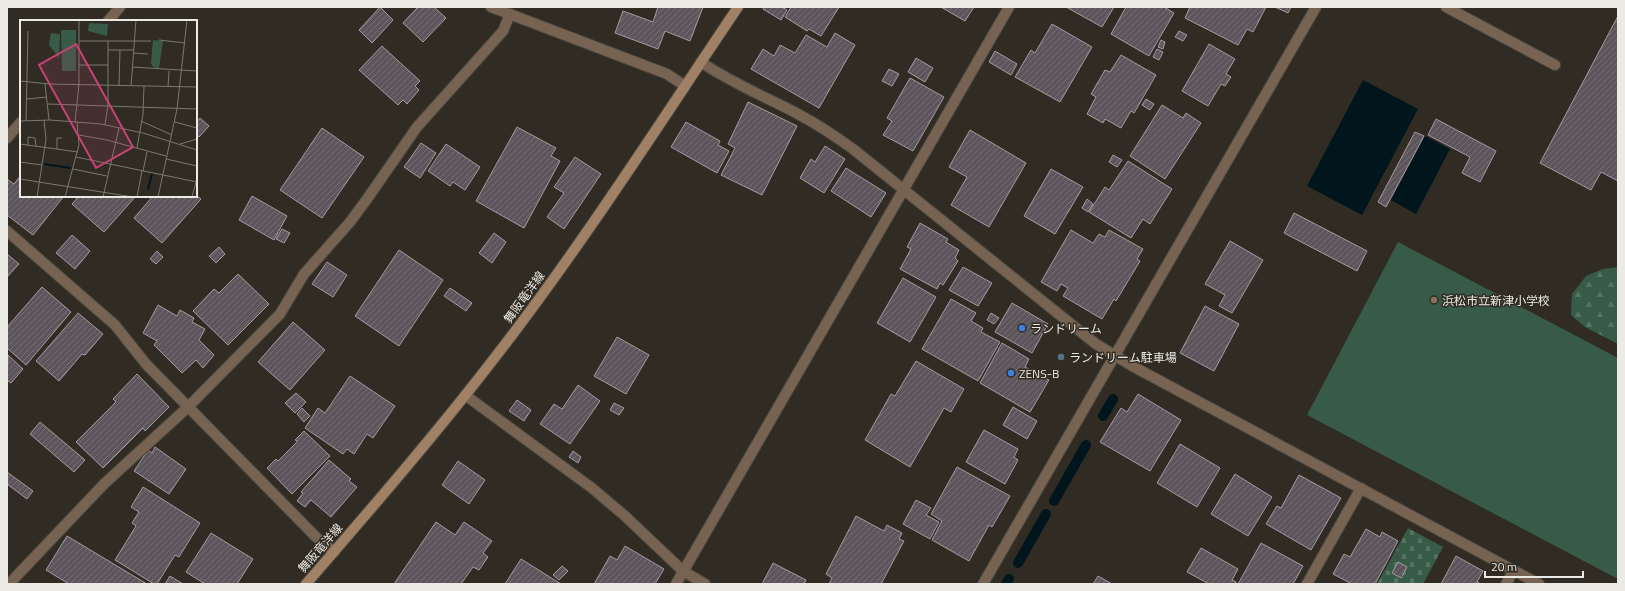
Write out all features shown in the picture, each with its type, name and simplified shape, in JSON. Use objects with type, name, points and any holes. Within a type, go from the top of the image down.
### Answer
[{"type":"main road","name":"舞阪竜洋線","points":[[306,584],[466,395],[506,344],[568,258],[738,7]]},
{"type":"street","points":[[109,20],[120,7]]},
{"type":"street","points":[[491,7],[668,74],[685,86]]},
{"type":"street","points":[[676,584],[1009,7]]},
{"type":"street","points":[[983,584],[1316,7]]},
{"type":"street","points":[[1446,7],[1555,65]]},
{"type":"street","points":[[9,584],[104,484],[188,407],[280,314],[304,274],[363,204],[417,127],[503,31],[510,14]]},
{"type":"street","points":[[701,62],[719,74],[826,130],[853,148],[1096,344],[1539,584]]},
{"type":"street","points":[[7,138],[20,123]]},
{"type":"street","points":[[7,231],[115,325],[146,364],[316,537],[334,552]]},
{"type":"street","points":[[466,395],[592,488],[625,516],[683,571],[705,584]]},
{"type":"street","points":[[1307,584],[1361,488]]},
{"type":"street","points":[[1506,584],[1514,570]]},
{"type":"green space","points":[[1398,242],[1618,358],[1618,579],[1307,415]]},
{"type":"green space","points":[[1618,267],[1618,344],[1585,327],[1571,315],[1572,294],[1586,276],[1603,269]]},
{"type":"green space","points":[[1408,528],[1443,547],[1423,584],[1377,584]]},
{"type":"water","points":[[1363,80],[1418,109],[1362,215],[1307,186]]},
{"type":"water","points":[[1425,136],[1450,149],[1416,214],[1391,200]]},
{"type":"building","points":[[380,7],[393,20],[372,43],[359,30]]},
{"type":"building","points":[[418,7],[434,7],[446,18],[423,42],[403,23]]},
{"type":"building","points":[[658,7],[703,7],[690,41],[665,31],[658,49],[615,33],[623,11],[653,22]]},
{"type":"building","points":[[764,7],[782,7],[787,10],[781,20],[763,9]]},
{"type":"building","points":[[791,7],[839,7],[821,36],[809,29],[807,31],[785,17]]},
{"type":"building","points":[[941,7],[974,7],[965,21]]},
{"type":"building","points":[[1066,7],[1114,7],[1102,27]]},
{"type":"building","points":[[1126,7],[1164,7],[1174,13],[1149,56],[1111,34]]},
{"type":"building","points":[[1190,7],[1266,7],[1253,32],[1247,29],[1238,45],[1185,18]]},
{"type":"building","points":[[1275,7],[1291,7],[1288,13]]},
{"type":"building","points":[[1618,16],[1618,181],[1601,172],[1591,190],[1540,163]]},
{"type":"building","points":[[1052,24],[1092,47],[1060,102],[1015,77],[1031,50],[1035,53]]},
{"type":"building","points":[[1179,31],[1187,35],[1183,41],[1175,37]]},
{"type":"building","points":[[835,33],[855,45],[819,108],[751,69],[763,49],[774,56],[780,45],[795,53],[806,35],[827,47]]},
{"type":"building","points":[[1161,40],[1165,42],[1163,49],[1158,47]]},
{"type":"building","points":[[1209,44],[1235,59],[1226,74],[1231,77],[1225,86],[1221,84],[1208,106],[1182,91]]},
{"type":"building","points":[[382,46],[420,81],[415,86],[419,90],[407,104],[403,100],[398,105],[359,70]]},
{"type":"building","points":[[1157,49],[1163,52],[1159,60],[1153,57]]},
{"type":"building","points":[[995,51],[1017,64],[1011,75],[989,62]]},
{"type":"building","points":[[1121,55],[1156,75],[1134,113],[1131,111],[1121,128],[1105,119],[1103,123],[1087,114],[1096,97],[1091,94],[1105,70],[1110,72]]},
{"type":"building","points":[[916,58],[933,68],[925,82],[908,72]]},
{"type":"building","points":[[889,69],[899,74],[892,86],[882,81]]},
{"type":"building","points":[[910,78],[944,97],[913,151],[883,135],[892,121],[887,118]]},
{"type":"building","points":[[1146,99],[1154,104],[1150,110],[1142,105]]},
{"type":"building","points":[[748,102],[797,126],[762,195],[721,175],[735,148],[728,144]]},
{"type":"building","points":[[1162,105],[1183,118],[1186,113],[1201,123],[1165,179],[1130,156]]},
{"type":"building","points":[[200,118],[209,126],[199,137],[197,136],[197,122]]},
{"type":"building","points":[[1436,119],[1496,151],[1480,182],[1462,173],[1470,157],[1428,135]]},
{"type":"building","points":[[686,122],[720,141],[718,145],[729,151],[717,173],[671,147]]},
{"type":"building","points":[[517,127],[556,148],[551,156],[560,161],[524,228],[476,201]]},
{"type":"building","points":[[322,128],[364,157],[322,218],[280,190]]},
{"type":"building","points":[[970,130],[1026,163],[989,227],[951,205],[967,177],[949,167]]},
{"type":"building","points":[[1415,132],[1424,136],[1386,207],[1378,202]]},
{"type":"building","points":[[421,143],[436,153],[420,178],[404,167]]},
{"type":"building","points":[[446,144],[480,167],[465,190],[453,182],[450,186],[428,171]]},
{"type":"building","points":[[825,146],[845,159],[824,193],[800,178],[811,159],[815,162]]},
{"type":"building","points":[[1113,155],[1122,160],[1117,167],[1109,162]]},
{"type":"building","points":[[575,157],[601,174],[564,229],[547,217],[564,193],[554,187]]},
{"type":"building","points":[[1128,161],[1172,189],[1150,224],[1143,219],[1131,238],[1089,212],[1105,187],[1109,190]]},
{"type":"building","points":[[846,168],[886,193],[871,217],[831,191]]},
{"type":"building","points":[[1051,169],[1083,187],[1055,234],[1024,216]]},
{"type":"building","points":[[20,176],[20,197],[63,197],[33,235],[7,215],[7,179],[14,184]]},
{"type":"building","points":[[197,196],[201,199],[162,243],[134,218],[152,197]]},
{"type":"building","points":[[252,196],[287,216],[274,240],[239,220]]},
{"type":"building","points":[[78,197],[135,197],[104,232],[72,204]]},
{"type":"building","points":[[1087,199],[1093,204],[1088,212],[1082,208]]},
{"type":"building","points":[[1294,213],[1367,251],[1357,271],[1284,233]]},
{"type":"building","points":[[920,223],[948,239],[946,242],[959,250],[955,258],[958,261],[943,285],[940,283],[937,289],[900,269],[911,249],[907,247]]},
{"type":"building","points":[[282,229],[290,233],[284,243],[276,239]]},
{"type":"building","points":[[1071,230],[1093,243],[1099,234],[1105,237],[1109,230],[1143,249],[1137,259],[1140,261],[1116,301],[1114,299],[1102,319],[1063,296],[1068,288],[1061,284],[1057,291],[1041,282]]},
{"type":"building","points":[[494,233],[506,242],[492,263],[479,253]]},
{"type":"building","points":[[72,235],[90,251],[75,269],[56,253]]},
{"type":"building","points":[[1230,241],[1263,260],[1232,313],[1219,306],[1225,295],[1205,284]]},
{"type":"building","points":[[219,247],[225,254],[216,263],[209,256]]},
{"type":"building","points":[[399,250],[443,280],[399,346],[355,316]]},
{"type":"building","points":[[157,251],[163,257],[156,264],[150,259]]},
{"type":"building","points":[[7,254],[19,264],[7,277]]},
{"type":"building","points":[[327,262],[347,275],[333,297],[312,284]]},
{"type":"building","points":[[963,267],[992,283],[978,306],[949,290]]},
{"type":"building","points":[[238,274],[269,304],[228,345],[193,311],[214,289],[219,293]]},
{"type":"building","points":[[903,278],[936,297],[910,342],[877,323]]},
{"type":"building","points":[[42,287],[71,312],[26,365],[7,348],[7,327]]},
{"type":"building","points":[[450,288],[472,303],[466,311],[444,296]]},
{"type":"building","points":[[951,299],[976,313],[971,321],[983,328],[981,332],[1000,342],[978,381],[922,349]]},
{"type":"building","name":"ランドリーム","points":[[1012,303],[1048,324],[1032,353],[995,332]]},
{"type":"building","points":[[158,305],[177,316],[180,310],[194,318],[192,322],[205,329],[199,340],[214,355],[203,368],[196,360],[182,373],[154,345],[157,341],[143,333]]},
{"type":"building","points":[[1205,306],[1239,324],[1214,371],[1180,353]]},
{"type":"building","points":[[78,313],[103,334],[85,355],[82,354],[59,381],[36,361]]},
{"type":"building","points":[[991,313],[999,318],[994,324],[987,320]]},
{"type":"building","points":[[293,322],[325,350],[290,390],[258,362]]},
{"type":"building","points":[[617,337],[649,355],[626,394],[594,376]]},
{"type":"building","name":"ZENS-B","points":[[1002,343],[1029,359],[1025,367],[1049,380],[1030,412],[980,383]]},
{"type":"building","points":[[8,355],[23,369],[11,383],[7,380]]},
{"type":"building","points":[[916,361],[964,389],[951,412],[944,408],[910,467],[865,440],[891,394],[895,396]]},
{"type":"building","points":[[137,374],[169,407],[145,431],[143,428],[103,468],[76,442],[116,402],[113,399]]},
{"type":"building","points":[[350,376],[395,406],[373,438],[367,434],[354,454],[347,449],[343,454],[305,428],[318,408],[325,413]]},
{"type":"building","points":[[578,385],[600,401],[570,444],[540,424],[554,404],[562,409]]},
{"type":"building","points":[[296,393],[306,402],[295,413],[285,403]]},
{"type":"building","points":[[1138,394],[1181,420],[1150,471],[1100,442],[1121,408],[1127,412]]},
{"type":"building","points":[[517,400],[531,410],[524,421],[509,411]]},
{"type":"building","points":[[614,403],[624,408],[619,415],[610,410]]},
{"type":"building","points":[[1013,407],[1037,421],[1027,439],[1003,425]]},
{"type":"building","points":[[302,408],[310,416],[304,422],[297,414]]},
{"type":"building","points":[[40,422],[85,460],[74,472],[30,434]]},
{"type":"building","points":[[984,430],[1018,449],[1014,457],[1018,460],[1005,484],[966,462]]},
{"type":"building","points":[[304,431],[330,456],[292,494],[267,468],[276,459],[278,461],[298,441],[295,440]]},
{"type":"building","points":[[1180,444],[1220,468],[1197,507],[1157,483]]},
{"type":"building","points":[[155,447],[186,469],[169,494],[134,471],[148,450],[152,453]]},
{"type":"building","points":[[573,451],[581,457],[578,463],[569,457]]},
{"type":"building","points":[[329,460],[351,479],[349,481],[357,487],[331,517],[311,500],[305,507],[297,501],[303,493],[301,492]]},
{"type":"building","points":[[458,461],[485,480],[469,504],[442,485]]},
{"type":"building","points":[[957,467],[1010,496],[992,527],[989,525],[969,561],[932,540],[942,521],[931,514]]},
{"type":"building","points":[[7,472],[33,491],[27,499],[7,484]]},
{"type":"building","points":[[1235,474],[1272,497],[1248,536],[1211,514]]},
{"type":"building","points":[[1299,475],[1341,498],[1311,550],[1266,524],[1277,506],[1281,508]]},
{"type":"building","points":[[143,487],[200,523],[179,557],[175,555],[157,584],[154,584],[115,560],[136,526],[132,523],[139,512],[131,507]]},
{"type":"building","points":[[916,500],[931,508],[926,515],[939,522],[930,539],[903,524]]},
{"type":"building","points":[[856,516],[884,531],[887,525],[902,533],[899,539],[904,541],[881,584],[829,584],[832,578],[826,574]]},
{"type":"building","points":[[436,522],[455,535],[464,522],[492,541],[483,553],[488,557],[479,570],[473,567],[461,584],[394,584]]},
{"type":"building","points":[[1366,529],[1380,537],[1382,532],[1398,541],[1375,584],[1352,584],[1333,574],[1344,554],[1350,557]]},
{"type":"building","points":[[211,533],[253,559],[237,584],[205,584],[186,572]]},
{"type":"building","points":[[67,536],[147,584],[69,584],[46,570]]},
{"type":"building","points":[[1261,543],[1303,566],[1293,584],[1238,584]]},
{"type":"building","points":[[625,546],[664,569],[655,584],[594,584],[610,556],[617,560]]},
{"type":"building","points":[[1201,548],[1238,569],[1232,580],[1236,582],[1235,584],[1209,584],[1187,572]]},
{"type":"building","points":[[1456,556],[1483,571],[1477,582],[1481,584],[1441,584]]},
{"type":"building","points":[[521,559],[561,584],[505,584]]},
{"type":"building","points":[[1398,562],[1407,567],[1401,578],[1392,573]]},
{"type":"building","points":[[773,563],[806,580],[804,584],[762,584]]},
{"type":"building","points":[[562,566],[568,571],[559,580],[553,575]]},
{"type":"building","points":[[170,576],[183,584],[165,584]]},
{"type":"building","points":[[1098,576],[1112,584],[1093,584]]},
{"type":"waterway","points":[[1103,416],[1113,399]]},
{"type":"waterway","points":[[1054,501],[1086,445]]},
{"type":"waterway","points":[[1018,563],[1046,514]]},
{"type":"waterway","points":[[1006,584],[1009,579]]},
{"type":"place","name":"浜松市立新津小学校","points":[[1434,300]]},
{"type":"place","name":"ランドリーム","points":[[1022,328]]},
{"type":"place","name":"ランドリーム駐車場","points":[[1061,357]]},
{"type":"place","name":"ZENS-B","points":[[1011,373]]}]
